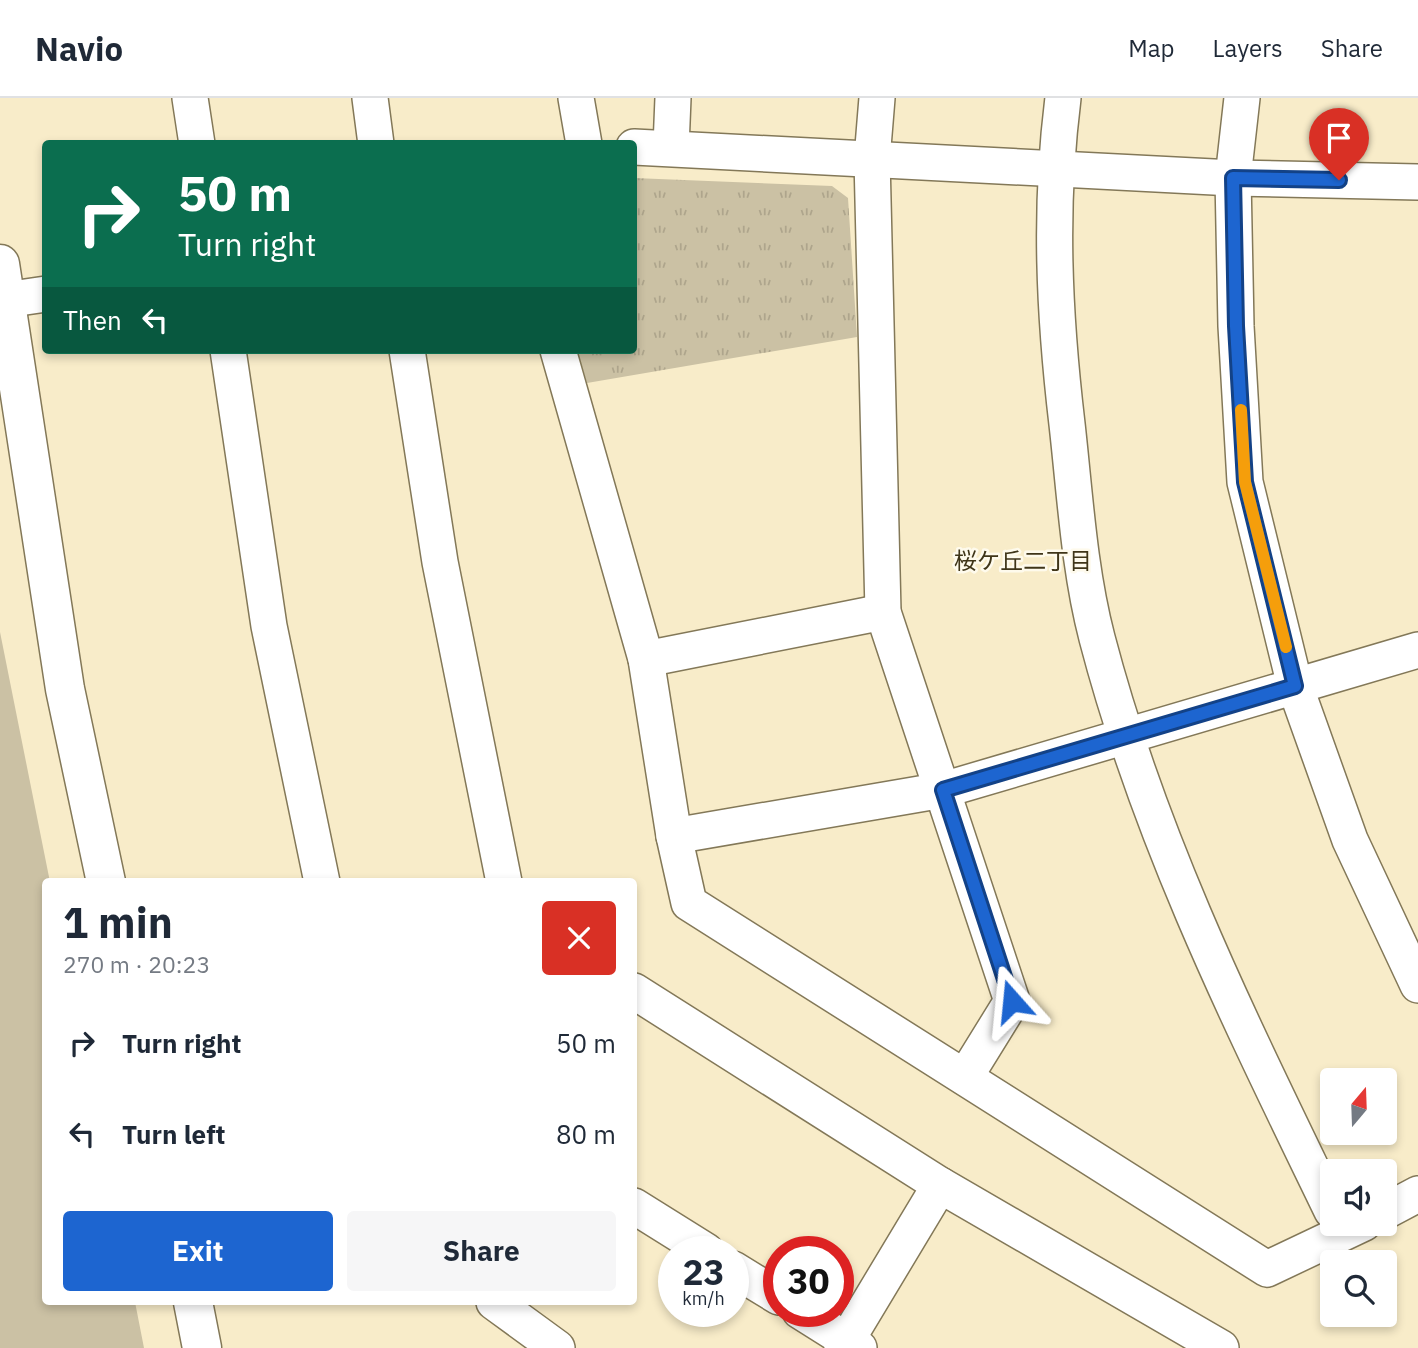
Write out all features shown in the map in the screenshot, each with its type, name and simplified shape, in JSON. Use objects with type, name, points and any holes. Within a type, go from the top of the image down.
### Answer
[{"type":"street","points":[[190,98],[196,140]]},
{"type":"street","points":[[370,98],[375,140]]},
{"type":"street","points":[[576,98],[583,140]]},
{"type":"street","points":[[671,147],[673,98]]},
{"type":"street","points":[[877,98],[872,159],[883,612],[1012,1001],[965,1077]]},
{"type":"street","points":[[1063,98],[1054,167],[1055,325],[1079,530],[1096,635],[1125,735],[1170,863],[1209,957],[1320,1176]]},
{"type":"street","points":[[1242,98],[1233,178],[1236,326],[1245,482],[1295,686],[1350,840],[1418,985]]},
{"type":"street","points":[[637,147],[1233,178],[1418,181]]},
{"type":"street","points":[[42,293],[3,282],[65,690],[105,878]]},
{"type":"street","points":[[229,354],[270,626],[321,878]]},
{"type":"street","points":[[408,354],[440,562],[503,878]]},
{"type":"street","points":[[559,354],[646,659],[674,836],[689,903],[1266,1269],[1322,1236]]},
{"type":"street","points":[[646,659],[883,612]]},
{"type":"street","points":[[674,836],[943,790],[1418,650]]},
{"type":"street","points":[[637,993],[940,1185],[1221,1348]]},
{"type":"street","points":[[823,1327],[849,1345],[940,1185]]},
{"type":"street","points":[[1397,1205],[1418,1194]]},
{"type":"street","points":[[637,1208],[682,1236]]},
{"type":"street","points":[[194,1305],[202,1348]]},
{"type":"street","points":[[498,1305],[557,1348]]},
{"type":"green space","points":[[637,178],[832,186],[848,198],[857,337],[587,383],[578,354],[637,354]]},
{"type":"green space","points":[[0,632],[49,878],[42,878],[42,1305],[136,1305],[144,1348],[0,1348]]},
{"type":"slow traffic","points":[[1241,410],[1245,482],[1286,647]]},
{"type":"district","name":"桜ケ丘二丁目","points":[[1023,561]]},
{"type":"route","points":[[1012,1001],[943,790],[1295,686],[1245,482],[1236,326],[1233,178],[1339,180]]}]
